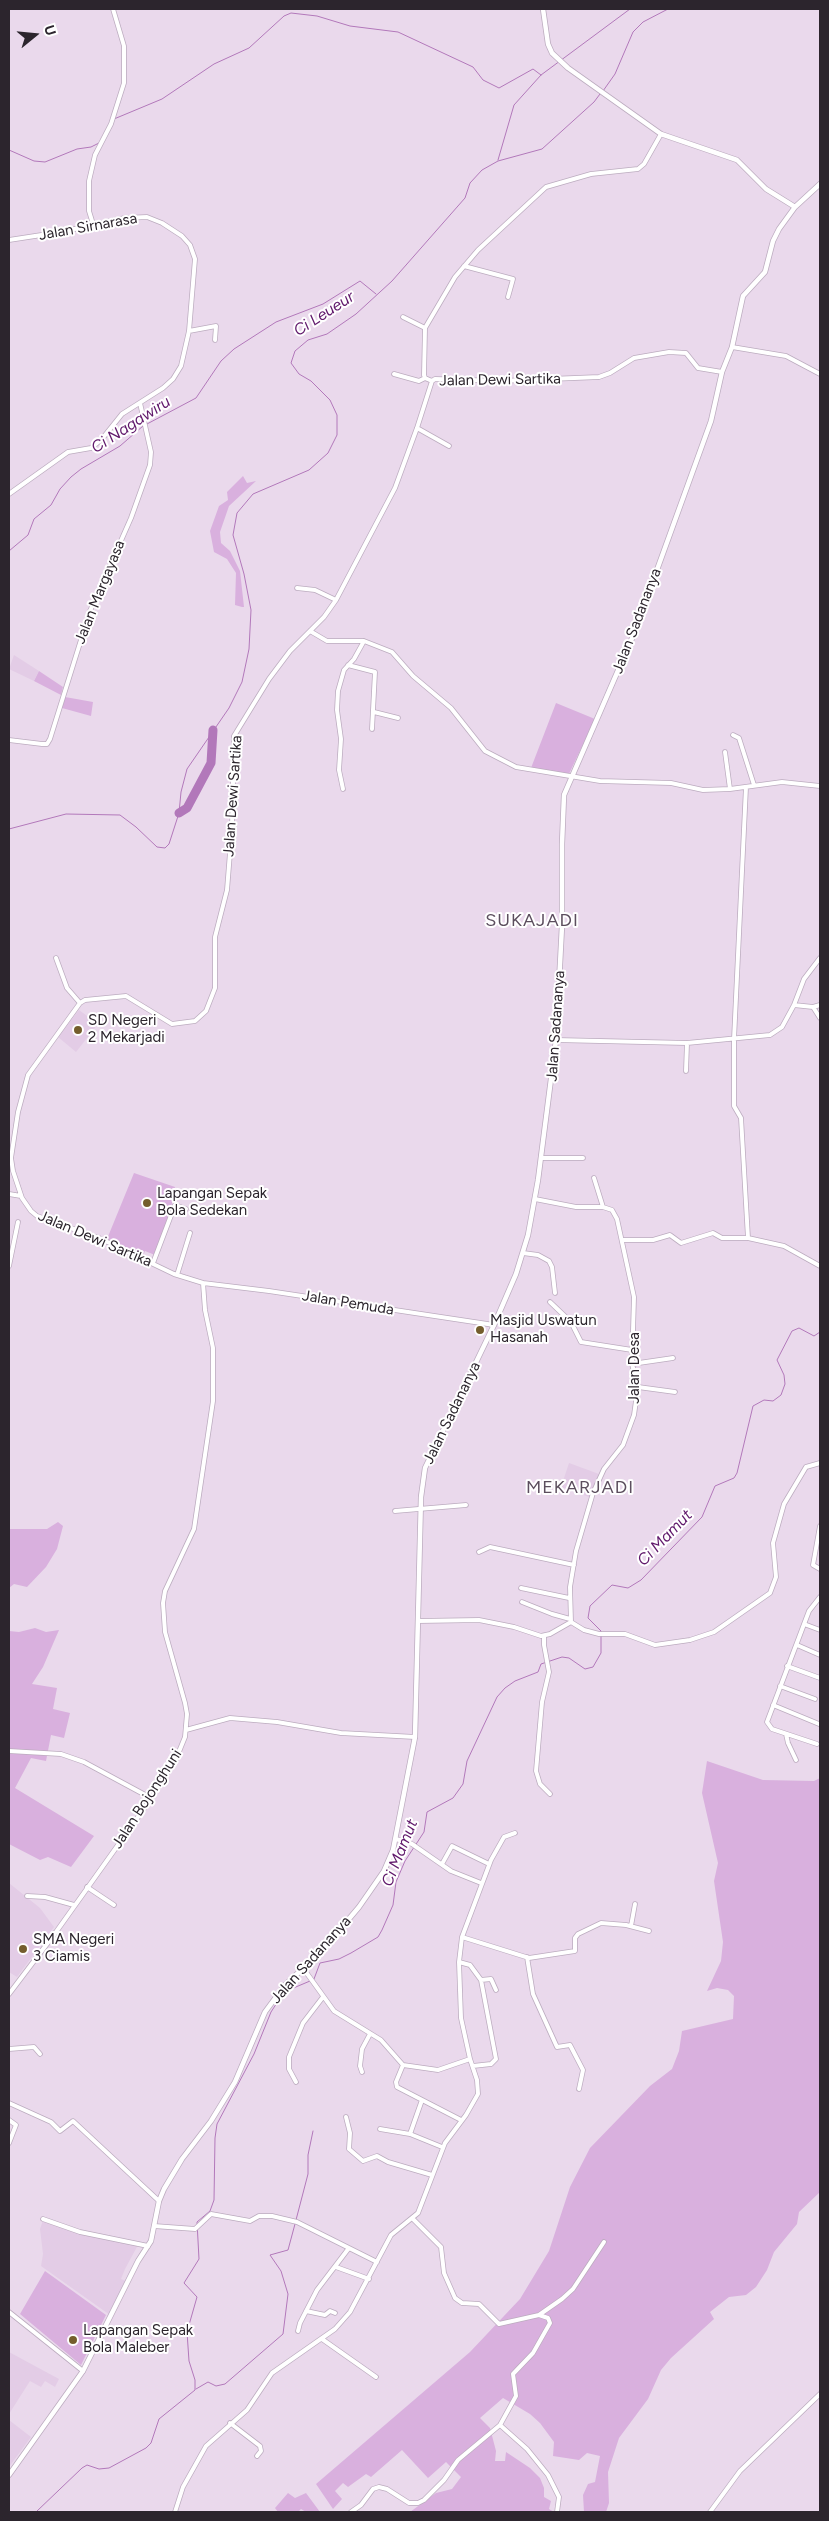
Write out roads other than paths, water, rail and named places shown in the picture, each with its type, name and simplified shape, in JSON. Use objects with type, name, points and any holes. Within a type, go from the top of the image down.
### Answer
[{"type":"street","points":[[92,224],[89,211],[89,181],[95,155],[114,118],[124,83],[124,46],[113,9]]},
{"type":"street","points":[[543,9],[548,44],[554,56],[568,68],[661,134],[737,160],[766,189],[795,207]]},
{"type":"street","points":[[425,378],[425,328],[455,277],[488,240],[546,187],[591,174],[635,171],[644,164],[661,134]]},
{"type":"street","name":"Jalan Sadananya","points":[[9,2475],[83,2371],[138,2261],[148,2246],[159,2201],[182,2159],[211,2122],[235,2082],[265,2012],[285,1985],[334,1938],[359,1907],[384,1871],[396,1838],[415,1737],[422,1486],[427,1461],[494,1325],[524,1253],[542,1158],[556,1040],[562,918],[563,806],[571,777],[633,636],[711,421],[722,372],[732,347],[743,296],[762,276],[772,241],[795,207],[818,191],[820,184]]},
{"type":"street","name":"Jalan Sirnarasa","points":[[9,240],[61,232],[125,218],[147,217],[170,227],[186,241],[194,252],[195,259],[189,331],[181,366],[173,379],[122,414],[102,439],[92,448],[68,452],[9,494]]},
{"type":"street","points":[[464,266],[513,279],[508,297]]},
{"type":"street","points":[[403,317],[425,328]]},
{"type":"street","points":[[189,331],[216,326],[215,340]]},
{"type":"street","points":[[732,347],[786,356],[820,374]]},
{"type":"street","name":"Jalan Dewi Sartika","points":[[202,1284],[177,1275],[99,1238],[37,1216],[22,1196],[13,1171],[11,1158],[23,1089],[41,1056],[80,1003],[101,998],[126,996],[172,1024],[195,1021],[206,1011],[214,988],[215,938],[227,890],[232,828],[234,736],[271,676],[294,646],[324,617],[336,600],[395,488],[432,381],[435,379],[501,381],[599,377],[610,373],[634,358],[669,352],[686,353],[698,368],[722,372]]},
{"type":"street","points":[[394,374],[420,381],[425,378]]},
{"type":"street","points":[[425,378],[432,381]]},
{"type":"street","name":"Jalan Margayasa","points":[[9,740],[45,744],[50,740],[90,611],[131,518],[150,465],[151,452],[140,403]]},
{"type":"street","points":[[417,428],[449,446]]},
{"type":"street","points":[[297,588],[315,590],[336,600]]},
{"type":"street","points":[[310,631],[327,641],[364,641],[396,655],[413,676],[448,704],[472,738],[492,757],[516,767],[571,777],[625,783],[671,783],[703,790],[730,789],[782,782],[820,786]]},
{"type":"street","points":[[343,789],[339,770],[341,739],[337,710],[338,691],[342,672],[364,641]]},
{"type":"street","points":[[348,666],[376,672],[372,729]]},
{"type":"street","points":[[374,712],[398,718]]},
{"type":"street","points":[[733,735],[739,738],[754,785]]},
{"type":"street","points":[[725,752],[730,789]]},
{"type":"street","points":[[746,787],[734,1039],[734,1106],[741,1118],[748,1238]]},
{"type":"street","points":[[56,958],[67,988],[80,1003]]},
{"type":"street","points":[[556,1040],[687,1043],[770,1035],[777,1032],[794,1005],[804,979],[820,958]]},
{"type":"street","points":[[794,1005],[813,1007],[820,1005]]},
{"type":"street","points":[[813,1007],[820,1018]]},
{"type":"street","points":[[686,1071],[687,1043]]},
{"type":"street","points":[[542,1158],[583,1158]]},
{"type":"street","points":[[535,1199],[576,1207],[603,1207],[594,1178]]},
{"type":"street","points":[[9,1194],[22,1196]]},
{"type":"street","points":[[153,1263],[175,1205],[186,1209]]},
{"type":"street","name":"Jalan Desa","points":[[571,1620],[569,1598],[574,1565],[593,1493],[604,1470],[623,1445],[634,1419],[638,1387],[632,1364],[634,1297],[615,1214],[603,1207]]},
{"type":"street","points":[[9,1266],[18,1222]]},
{"type":"street","points":[[177,1275],[190,1233]]},
{"type":"street","points":[[622,1240],[653,1240],[670,1235],[681,1243],[713,1233],[722,1238],[748,1238],[784,1246],[820,1266]]},
{"type":"street","points":[[524,1253],[538,1255],[549,1261],[552,1267],[555,1293]]},
{"type":"street","name":"Jalan Pemuda","points":[[202,1284],[269,1291],[494,1325]]},
{"type":"street","name":"Jalan Bojonghuni","points":[[9,1994],[143,1810],[176,1759],[186,1730],[185,1702],[165,1632],[163,1603],[165,1591],[194,1529],[213,1401],[213,1348],[202,1284]]},
{"type":"street","points":[[550,1302],[571,1322],[581,1342],[632,1350]]},
{"type":"street","points":[[632,1364],[673,1358]]},
{"type":"street","points":[[638,1387],[675,1392]]},
{"type":"street","points":[[522,1602],[571,1620],[584,1630],[601,1634],[625,1634],[655,1645],[690,1640],[714,1632],[765,1599],[775,1582],[773,1543],[784,1504],[806,1467],[820,1463]]},
{"type":"street","points":[[395,1511],[466,1505]]},
{"type":"street","points":[[820,1526],[814,1564],[820,1569]]},
{"type":"street","points":[[479,1552],[490,1548],[574,1565]]},
{"type":"street","points":[[522,1588],[569,1598]]},
{"type":"street","points":[[817,1744],[772,1729],[768,1724],[787,1666],[804,1624],[814,1604],[820,1597]]},
{"type":"street","points":[[814,1604],[820,1606]]},
{"type":"street","points":[[418,1621],[479,1620],[544,1636],[571,1620]]},
{"type":"street","points":[[804,1624],[820,1630]]},
{"type":"street","points":[[544,1636],[544,1645],[549,1665],[542,1702],[536,1771],[540,1784],[550,1794]]},
{"type":"street","points":[[797,1645],[820,1655]]},
{"type":"street","points":[[787,1666],[820,1678]]},
{"type":"street","points":[[780,1686],[815,1699]]},
{"type":"street","points":[[773,1705],[819,1724]]},
{"type":"street","points":[[186,1730],[221,1718],[230,1718],[272,1721],[341,1733],[415,1737]]},
{"type":"street","points":[[786,1734],[796,1760]]},
{"type":"street","points":[[9,1751],[61,1754],[84,1762],[149,1798]]},
{"type":"street","points":[[175,2512],[184,2487],[206,2446],[247,2410],[272,2372],[335,2329],[350,2312],[391,2235],[418,2214],[442,2147],[478,2094],[478,2080],[470,2058],[461,2018],[459,1962],[462,1937],[489,1864],[505,1836],[515,1833]]},
{"type":"street","points":[[396,1838],[419,1848],[442,1864],[481,1883]]},
{"type":"street","points":[[442,1864],[452,1846],[489,1864]]},
{"type":"street","points":[[87,1888],[114,1905]]},
{"type":"street","points":[[27,1896],[45,1896],[74,1905]]},
{"type":"street","points":[[630,1926],[635,1904]]},
{"type":"street","points":[[462,1937],[527,1957],[575,1951],[576,1936],[597,1924],[630,1926],[649,1932]]},
{"type":"street","points":[[527,1957],[533,1994],[557,2047],[570,2045],[583,2070],[579,2089]]},
{"type":"street","points":[[459,1962],[474,1968],[481,1980],[496,2059],[491,2064],[473,2066]]},
{"type":"street","points":[[303,1968],[334,2011],[388,2046],[403,2065],[438,2070],[470,2058]]},
{"type":"street","points":[[481,1980],[491,1979],[496,1990]]},
{"type":"street","points":[[296,2082],[289,2069],[289,2056],[303,2023],[323,1997]]},
{"type":"street","points":[[362,2072],[360,2064],[362,2049],[370,2034]]},
{"type":"street","points":[[9,2049],[35,2048],[40,2054]]},
{"type":"street","points":[[403,2065],[396,2086],[461,2120]]},
{"type":"street","points":[[410,2134],[422,2100]]},
{"type":"street","points":[[9,2110],[10,2104],[51,2122],[60,2130],[73,2121],[159,2201]]},
{"type":"street","points":[[346,2117],[350,2132],[349,2149],[363,2161],[378,2156],[388,2162],[432,2175]]},
{"type":"street","points":[[9,2120],[16,2125],[9,2143]]},
{"type":"street","points":[[380,2129],[410,2134],[442,2147]]},
{"type":"street","points":[[154,2226],[198,2227],[211,2214],[249,2221],[266,2216],[296,2222],[377,2262]]},
{"type":"street","points":[[412,2218],[442,2248],[444,2273],[455,2298],[462,2303],[479,2304],[498,2323],[539,2315],[549,2310],[573,2289],[604,2242]]},
{"type":"street","points":[[43,2219],[80,2232],[148,2246]]},
{"type":"street","points":[[298,2331],[317,2290],[349,2248]]},
{"type":"street","points":[[336,2267],[369,2279]]},
{"type":"street","points":[[306,2311],[325,2315],[328,2311],[335,2313]]},
{"type":"street","points":[[9,2312],[83,2371]]},
{"type":"street","points":[[351,2512],[360,2505],[373,2489],[382,2487],[408,2503],[418,2503],[424,2500],[444,2480],[458,2460],[500,2425],[516,2400],[517,2391],[513,2374],[533,2353],[550,2324],[548,2318],[539,2315]]},
{"type":"street","points":[[322,2339],[376,2377]]},
{"type":"street","points":[[710,2512],[740,2471],[820,2394]]},
{"type":"street","points":[[230,2423],[260,2446],[261,2450],[257,2456]]},
{"type":"street","points":[[500,2425],[527,2449],[548,2475],[559,2497],[557,2512]]},
{"type":"waterway","name":"Ci Leueur","points":[[498,160],[514,105],[541,75],[630,9]]},
{"type":"waterway","name":"Ci Leueur","points":[[603,91],[615,74],[633,32],[643,22],[668,9]]},
{"type":"waterway","points":[[114,119],[162,99],[214,64],[249,48],[284,16],[291,13],[317,16],[350,26],[398,32],[473,67],[483,80],[499,88],[533,69],[541,75]]},
{"type":"waterway","name":"Ci Leueur","points":[[9,829],[66,814],[120,815],[157,847],[165,848],[169,844],[179,813],[181,792],[187,769],[229,708],[242,682],[249,649],[251,610],[244,574],[233,535],[237,513],[253,494],[309,470],[328,453],[337,435],[337,415],[330,400],[311,381],[299,374],[291,363],[295,351],[308,340],[327,334],[356,314],[392,281],[465,198],[470,183],[482,170],[498,161],[542,149],[594,102],[600,94]]},
{"type":"waterway","points":[[9,150],[34,161],[45,162],[77,149],[91,147],[99,143]]},
{"type":"waterway","name":"Ci Nagawiru","points":[[147,424],[196,398],[221,361],[234,349],[276,322],[323,304],[360,281],[376,294]]},
{"type":"waterway","name":"Ci Nagawiru","points":[[9,551],[28,535],[34,519],[51,505],[60,489],[71,477],[120,446],[143,426]]},
{"type":"waterway","name":"Ci Leueur","points":[[179,813],[187,808],[211,763],[213,730]]},
{"type":"waterway","name":"Ci Mamut","points":[[314,1979],[320,1963],[339,1959],[378,1937],[393,1905],[396,1882],[405,1861],[424,1832],[427,1812],[453,1798],[463,1784],[467,1761],[497,1697],[515,1681],[538,1672],[541,1664],[562,1657],[569,1658],[585,1669],[593,1667],[601,1653],[601,1631],[588,1618],[590,1606],[612,1585],[628,1588],[641,1580],[702,1517],[715,1486],[734,1478],[737,1473],[753,1406],[764,1400],[773,1401],[781,1395],[785,1384],[784,1375],[777,1360],[792,1331],[799,1328],[814,1336],[820,1332]]},
{"type":"waterway","name":"Ci Mamut","points":[[36,2512],[87,2465],[99,2469],[109,2468],[146,2448],[151,2443],[159,2419],[195,2390],[195,2380],[189,2361],[187,2332],[197,2297],[184,2283],[199,2259],[197,2222],[210,2211],[214,2200],[217,2124],[254,2054],[271,2012],[284,1992],[310,1981]]},
{"type":"waterway","points":[[296,2220],[308,2174],[308,2155],[313,2131]]},
{"type":"waterway","points":[[196,2389],[208,2382],[216,2386],[225,2384],[283,2334],[288,2294],[281,2271],[270,2255],[288,2250],[295,2224]]},
{"type":"place","name":"SD Negeri 2 Mekarjadi","points":[[78,1030]]},
{"type":"place","name":"Lapangan Sepak Bola Sedekan","points":[[147,1203]]},
{"type":"place","name":"Masjid Uswatun Hasanah","points":[[480,1330]]},
{"type":"place","name":"SMA Negeri 3 Ciamis","points":[[23,1949]]},
{"type":"place","name":"Lapangan Sepak Bola Maleber","points":[[73,2340]]},
{"type":"district","name":"SUKAJADI","points":[[532,921]]},
{"type":"district","name":"MEKARJADI","points":[[580,1488]]}]
